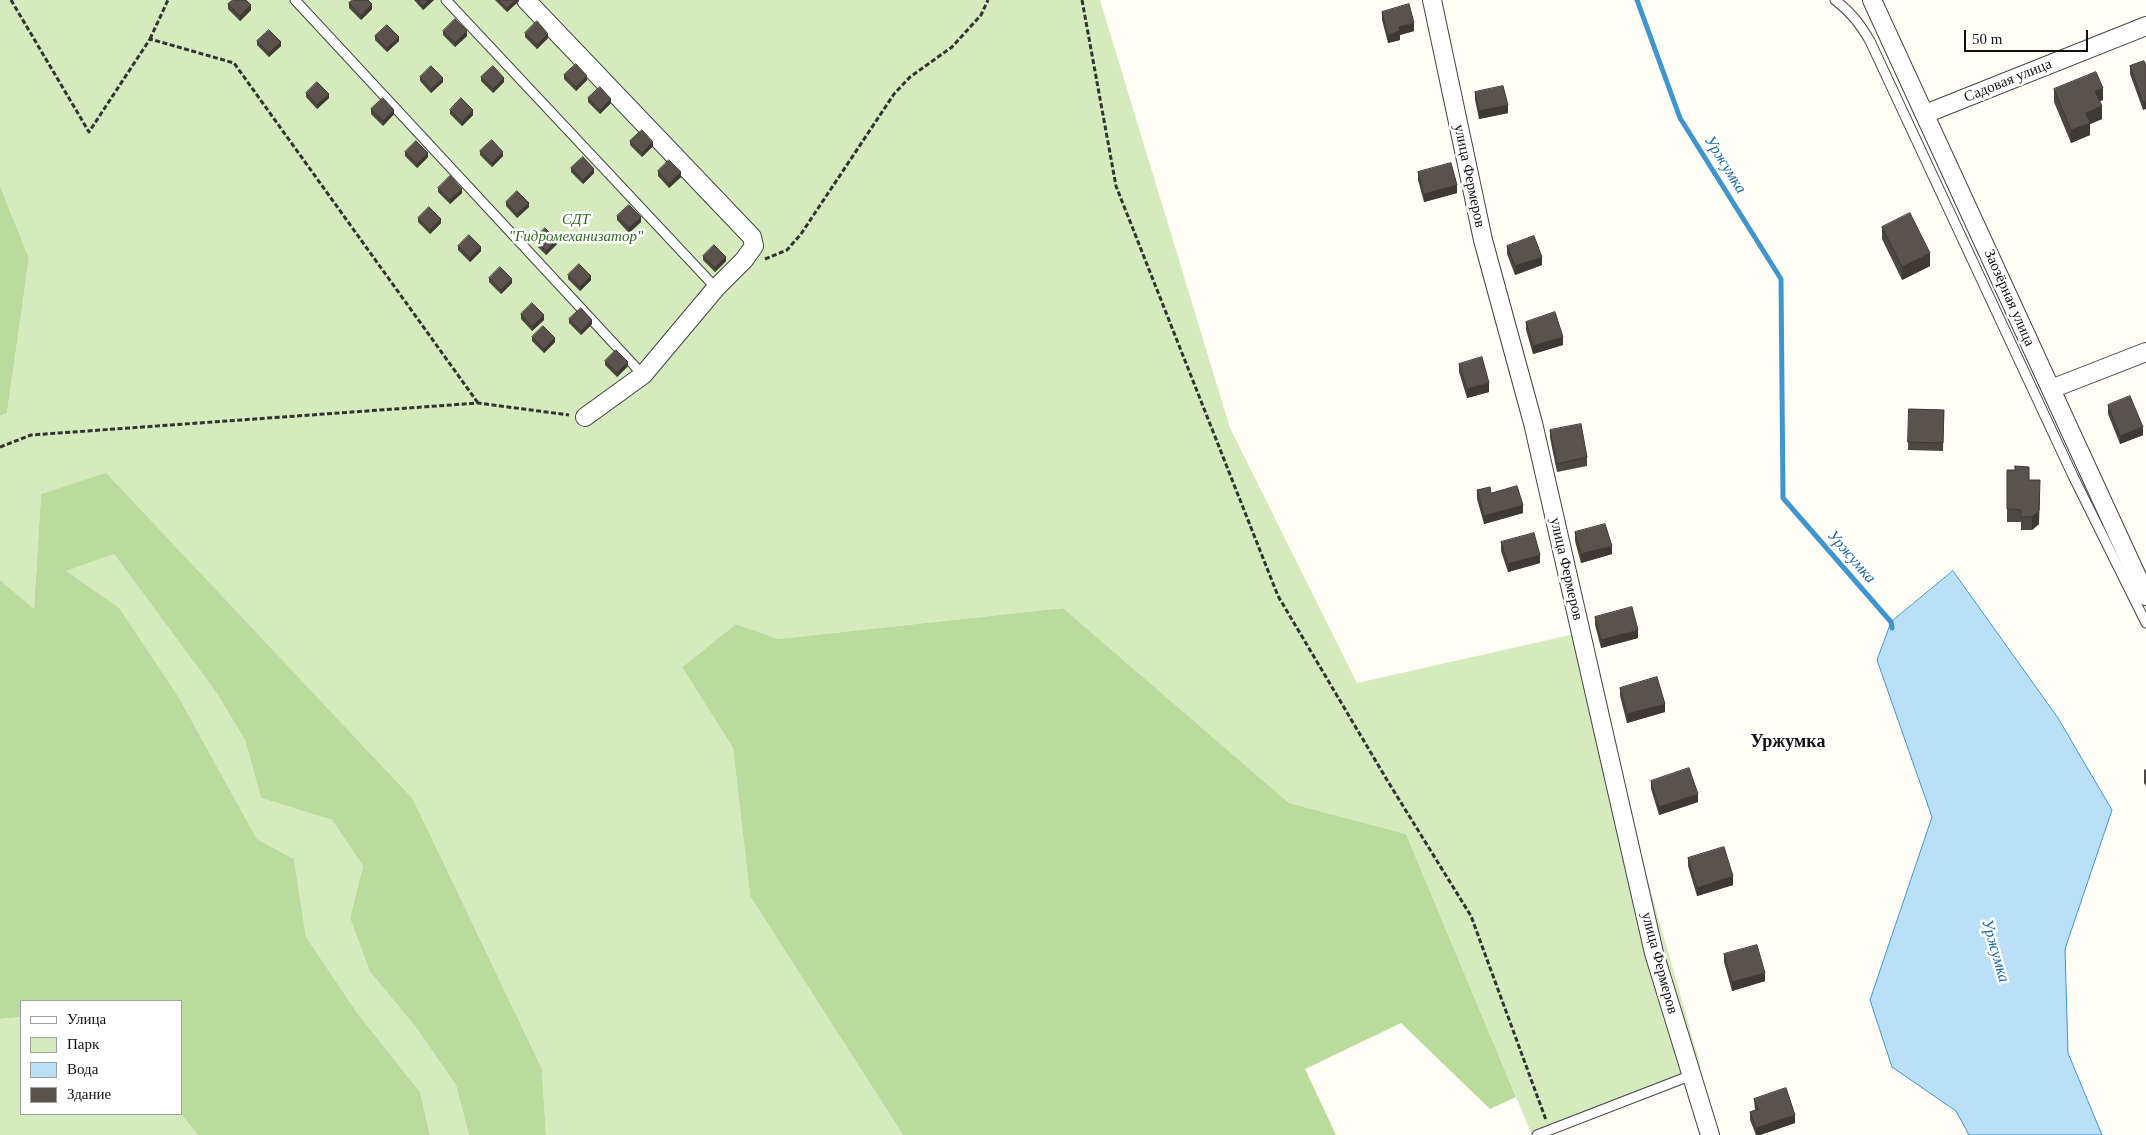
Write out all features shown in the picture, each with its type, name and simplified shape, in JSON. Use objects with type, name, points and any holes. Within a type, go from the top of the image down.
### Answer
[{"type":"street","points":[[526,0],[752,237],[754,246],[744,260],[716,288],[643,374],[585,417]]},
{"type":"street","name":"улица Фермеров","points":[[1432,0],[1483,240],[1533,423],[1654,953],[1710,1135]]},
{"type":"street","name":"Заозёрная улица","points":[[1872,0],[2146,596]]},
{"type":"street","name":"Садовая улица","points":[[1925,114],[2146,26]]},
{"type":"street","points":[[2050,389],[2146,352]]},
{"type":"lane","points":[[294,0],[643,374]]},
{"type":"lane","points":[[446,0],[716,288]]},
{"type":"lane","points":[[1835,0],[1847,9],[1860,23],[1870,41],[2073,476],[2146,623]]},
{"type":"lane","points":[[1537,1135],[1692,1075]]},
{"type":"path","points":[[11,0],[89,132],[150,39],[168,0]]},
{"type":"path","points":[[744,260],[768,258],[787,250],[796,240],[894,94],[910,78],[952,47],[981,15],[988,0]]},
{"type":"path","points":[[1082,0],[1116,186],[1278,596],[1392,789],[1471,916],[1550,1130]]},
{"type":"path","points":[[150,39],[234,63],[478,403]]},
{"type":"path","points":[[0,448],[30,435],[478,403],[585,417]]},
{"type":"green space","name":"СДТ \"Гидромеханизатор\"","points":[[0,0],[1100,0],[1230,428],[1357,683],[1588,631],[1649,885],[1701,1067],[1678,1079],[1537,1135],[1532,1135],[1406,834],[1289,803],[1063,608],[778,639],[736,624],[682,667],[733,748],[750,896],[903,1135],[546,1135],[542,1069],[413,799],[106,474],[41,494],[34,610],[0,580],[0,416],[7,413],[29,258],[0,186]]},
{"type":"green space","points":[[0,186],[29,258],[7,413],[0,416]]},
{"type":"green space","points":[[106,473],[413,799],[542,1069],[546,1135],[469,1135],[456,1085],[415,1026],[370,972],[350,918],[363,866],[332,820],[261,798],[245,740],[216,692],[114,554],[66,571],[119,608],[179,698],[257,839],[294,859],[306,937],[358,1014],[420,1092],[430,1135],[198,1135],[182,1115],[182,1000],[20,1000],[20,1017],[0,1019],[0,580],[34,609],[41,494]]},
{"type":"green space","points":[[114,554],[216,692],[245,740],[261,798],[332,820],[363,866],[350,918],[370,972],[415,1026],[456,1085],[469,1135],[430,1135],[420,1092],[358,1014],[306,937],[294,859],[257,839],[179,698],[65,571]]},
{"type":"green space","points":[[1063,608],[1289,803],[1406,834],[1516,1097],[1490,1109],[1401,1023],[1305,1069],[1336,1135],[903,1135],[750,896],[733,748],[682,667],[736,624],[778,639]]},
{"type":"green space","points":[[20,1017],[20,1115],[182,1115],[198,1135],[0,1135],[0,1019]]},
{"type":"water","points":[[1953,571],[2058,718],[2112,810],[2065,949],[2068,1053],[2102,1135],[1969,1135],[1956,1111],[1892,1067],[1870,1000],[1932,817],[1877,660],[1891,622]]},
{"type":"building","points":[[233,0],[246,0],[251,5],[240,16],[228,4]]},
{"type":"building","points":[[353,0],[368,0],[372,4],[361,16],[349,3]]},
{"type":"building","points":[[418,0],[429,0],[423,6]]},
{"type":"building","points":[[499,0],[516,0],[507,8]]},
{"type":"building","points":[[1409,4],[1414,23],[1399,27],[1400,31],[1388,35],[1382,12]]},
{"type":"building","points":[[455,19],[467,31],[455,43],[443,31]]},
{"type":"building","points":[[537,21],[548,34],[537,45],[525,33]]},
{"type":"building","points":[[387,25],[399,37],[387,48],[375,36]]},
{"type":"building","points":[[269,30],[281,42],[269,53],[257,41]]},
{"type":"building","points":[[2144,61],[2146,65],[2146,101],[2143,102],[2130,66]]},
{"type":"building","points":[[576,64],[587,76],[576,87],[564,75]]},
{"type":"building","points":[[431,66],[443,78],[431,89],[420,77]]},
{"type":"building","points":[[493,66],[504,78],[493,89],[481,77]]},
{"type":"building","points":[[2096,72],[2103,88],[2095,91],[2102,106],[2086,113],[2090,123],[2071,130],[2054,89]]},
{"type":"building","points":[[317,82],[329,94],[317,105],[306,93]]},
{"type":"building","points":[[1503,86],[1508,105],[1479,111],[1475,92]]},
{"type":"building","points":[[600,87],[611,99],[600,110],[588,98]]},
{"type":"building","points":[[383,98],[394,110],[383,121],[371,109]]},
{"type":"building","points":[[461,98],[473,110],[462,122],[450,110]]},
{"type":"building","points":[[642,130],[653,142],[642,153],[630,141]]},
{"type":"building","points":[[492,140],[503,152],[492,163],[480,151]]},
{"type":"building","points":[[416,141],[428,153],[417,164],[405,152]]},
{"type":"building","points":[[583,157],[594,169],[583,180],[571,168]]},
{"type":"building","points":[[669,160],[681,172],[669,184],[658,171]]},
{"type":"building","points":[[1451,163],[1457,185],[1424,194],[1418,172]]},
{"type":"building","points":[[450,176],[462,189],[450,200],[438,188]]},
{"type":"building","points":[[517,191],[529,203],[517,214],[506,202]]},
{"type":"building","points":[[629,205],[641,217],[629,228],[617,216]]},
{"type":"building","points":[[429,207],[441,219],[430,230],[418,218]]},
{"type":"building","points":[[1910,213],[1930,253],[1902,267],[1882,227]]},
{"type":"building","points":[[545,228],[557,240],[546,251],[534,239]]},
{"type":"building","points":[[469,235],[481,247],[470,258],[458,246]]},
{"type":"building","points":[[1534,236],[1542,257],[1515,266],[1507,246]]},
{"type":"building","points":[[714,245],[726,257],[715,268],[703,256]]},
{"type":"building","points":[[579,264],[591,276],[580,287],[568,275]]},
{"type":"building","points":[[500,267],[512,279],[501,290],[489,278]]},
{"type":"building","points":[[532,303],[544,315],[532,327],[521,314]]},
{"type":"building","points":[[581,308],[592,320],[581,331],[569,319]]},
{"type":"building","points":[[1555,312],[1563,337],[1533,346],[1526,322]]},
{"type":"building","points":[[543,326],[555,338],[544,349],[532,337]]},
{"type":"building","points":[[616,350],[628,362],[617,373],[605,361]]},
{"type":"building","points":[[1482,357],[1489,383],[1467,389],[1459,364]]},
{"type":"building","points":[[2130,396],[2143,427],[2120,436],[2108,405]]},
{"type":"building","points":[[1909,409],[1944,410],[1943,443],[1908,442]]},
{"type":"building","points":[[1581,424],[1587,457],[1557,464],[1550,430]]},
{"type":"building","points":[[2015,466],[2029,467],[2029,480],[2040,480],[2039,511],[2032,517],[2021,517],[2021,510],[2007,509],[2007,470],[2015,470]]},
{"type":"building","points":[[1517,486],[1523,505],[1484,516],[1477,490],[1490,487],[1491,493]]},
{"type":"building","points":[[1605,524],[1612,546],[1581,554],[1575,532]]},
{"type":"building","points":[[1534,533],[1540,555],[1508,564],[1501,542]]},
{"type":"building","points":[[1632,607],[1638,630],[1601,640],[1595,617]]},
{"type":"building","points":[[1657,677],[1665,704],[1627,714],[1620,688]]},
{"type":"building","points":[[1689,768],[1698,794],[1659,807],[1651,781]]},
{"type":"building","points":[[1724,847],[1733,876],[1697,888],[1688,858]]},
{"type":"building","points":[[1757,945],[1765,973],[1732,982],[1724,954]]},
{"type":"building","points":[[1786,1088],[1795,1115],[1756,1128],[1750,1112],[1758,1109],[1754,1099]]},
{"type":"waterway","name":"Уржумка","points":[[1637,0],[1680,118],[1781,279],[1783,498],[1891,622],[1892,628]]},
{"type":"district","name":"Уржумка","points":[[1788,742]]}]
